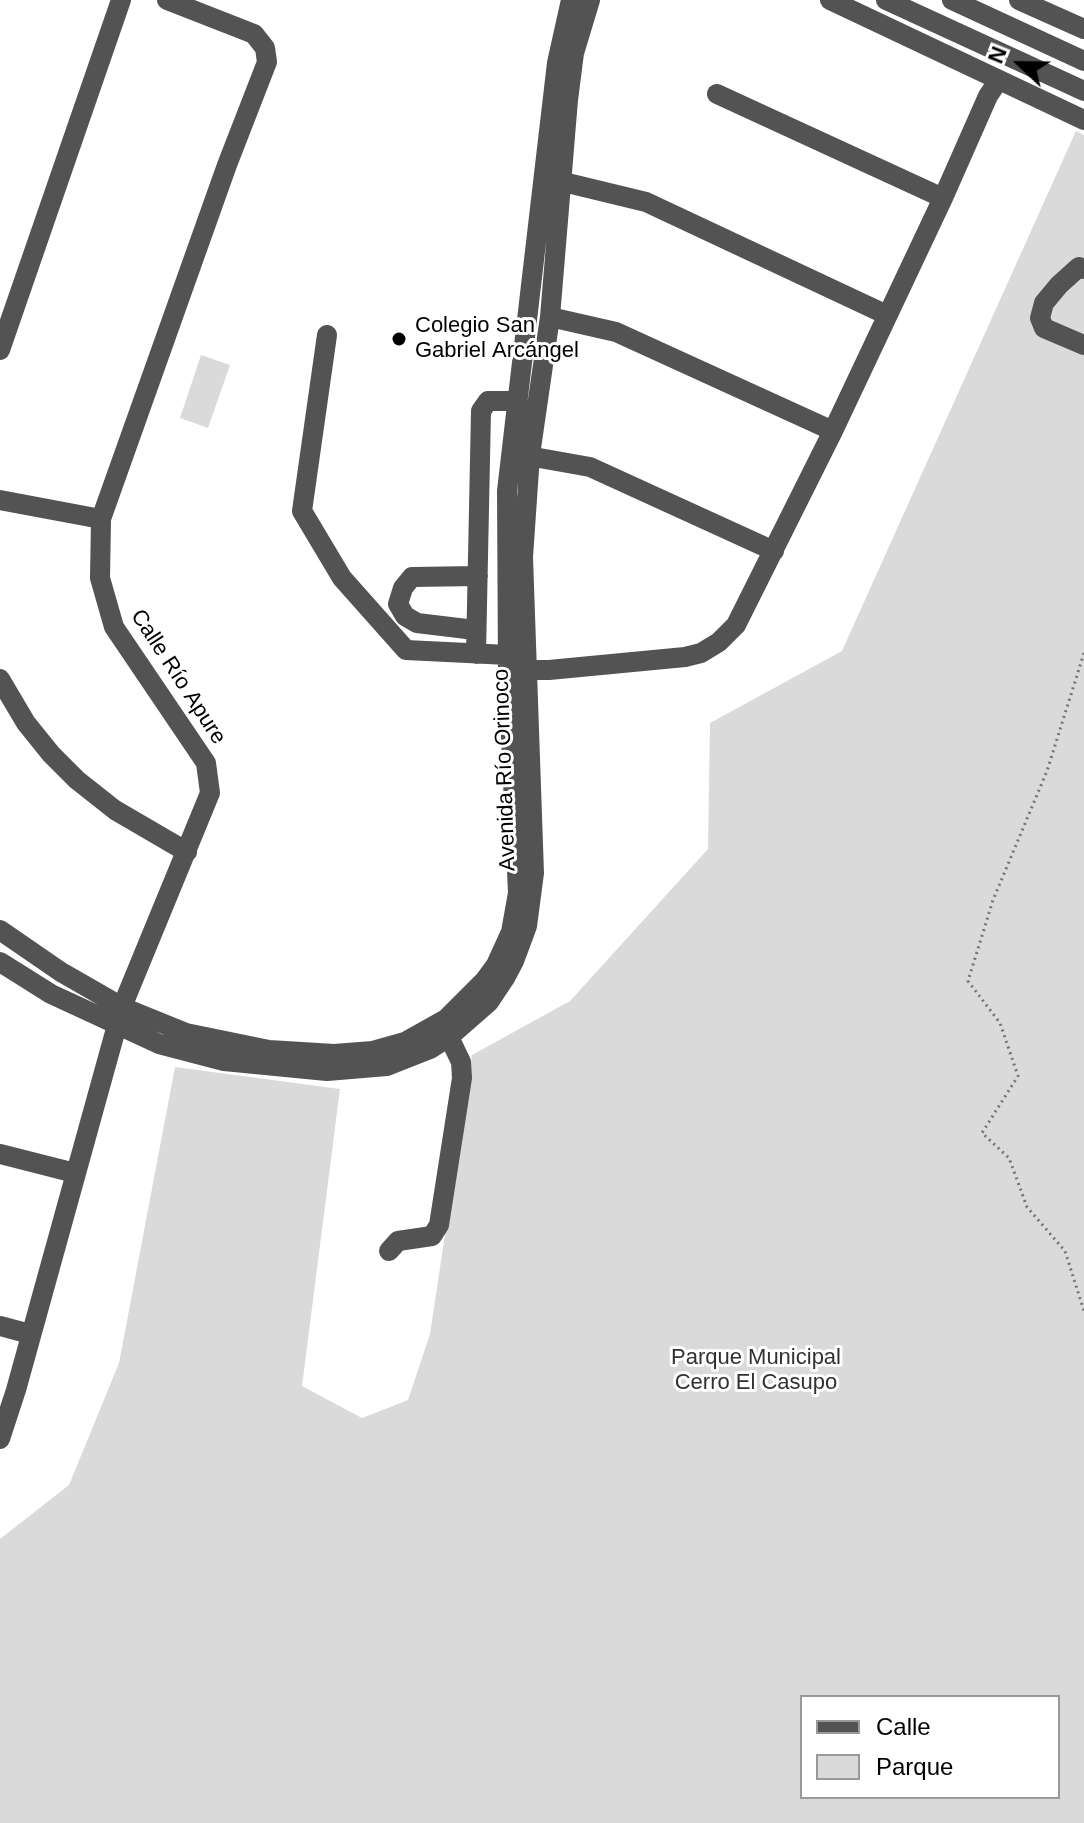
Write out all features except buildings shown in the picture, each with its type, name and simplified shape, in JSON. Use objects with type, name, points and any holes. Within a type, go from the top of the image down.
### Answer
[{"type":"street","points":[[0,350],[121,0]]},
{"type":"street","name":"Calle Río Apure","points":[[0,1439],[13,1402],[119,1016],[210,793],[206,763],[114,627],[100,578],[101,519],[227,165],[267,62],[265,48],[254,34],[167,0]]},
{"type":"street","name":"Avenida Río Orinoco","points":[[520,454],[550,317],[557,63],[571,0]]},
{"type":"street","name":"Avenida Río Orinoco","points":[[0,930],[119,1016],[189,1053],[224,1061],[292,1069],[362,1060],[405,1042],[437,1025],[485,980],[505,948],[534,873],[514,665],[523,557],[518,401],[574,53],[590,0]]},
{"type":"street","points":[[830,0],[1084,120]]},
{"type":"street","points":[[886,0],[1084,91]]},
{"type":"street","points":[[952,0],[1084,61]]},
{"type":"street","points":[[1019,0],[1084,29]]},
{"type":"street","points":[[327,335],[302,511],[342,578],[400,645],[412,651],[476,654],[514,665],[549,670],[701,653],[719,642],[736,625],[833,431],[988,96],[998,81]]},
{"type":"street","points":[[717,94],[943,198]]},
{"type":"street","points":[[553,180],[646,202],[887,315]]},
{"type":"street","points":[[1084,269],[1079,267],[1059,285],[1044,303],[1040,318],[1044,328],[1084,345]]},
{"type":"street","points":[[550,317],[616,332],[833,431]]},
{"type":"street","points":[[476,654],[481,411],[488,401],[518,401]]},
{"type":"street","points":[[520,454],[590,467],[774,551]]},
{"type":"street","points":[[0,500],[101,519]]},
{"type":"street","points":[[475,630],[417,623],[405,616],[398,604],[403,588],[412,577],[478,576]]},
{"type":"street","points":[[0,679],[26,723],[77,780],[115,810],[187,852]]},
{"type":"street","name":"Avenida Río Orinoco","points":[[362,1060],[387,1066],[409,1059],[449,1037],[489,1002],[514,961],[527,926],[525,894]]},
{"type":"street","name":"Avenida Río Orinoco","points":[[0,962],[51,994],[119,1016]]},
{"type":"street","points":[[389,1251],[398,1241],[432,1236],[439,1225],[462,1078],[461,1062],[449,1037]]},
{"type":"street","points":[[0,1154],[75,1173]]},
{"type":"street","points":[[0,1326],[30,1334]]},
{"type":"path","points":[[1084,653],[1047,771],[993,900],[968,981],[1000,1023],[1018,1076],[982,1133],[1009,1158],[1027,1207],[1065,1251],[1084,1311]]},
{"type":"green space","name":"Parque Municipal Cerro El Casupo","points":[[1076,131],[1084,135],[1084,1823],[0,1823],[0,1539],[69,1485],[119,1363],[175,1067],[340,1089],[302,1386],[362,1418],[408,1400],[430,1334],[472,1055],[570,1001],[708,849],[710,723],[842,651]]},
{"type":"green space","points":[[201,355],[230,365],[208,428],[180,418]]},
{"type":"place","name":"Colegio San Gabriel Arcángel","points":[[399,339]]}]
